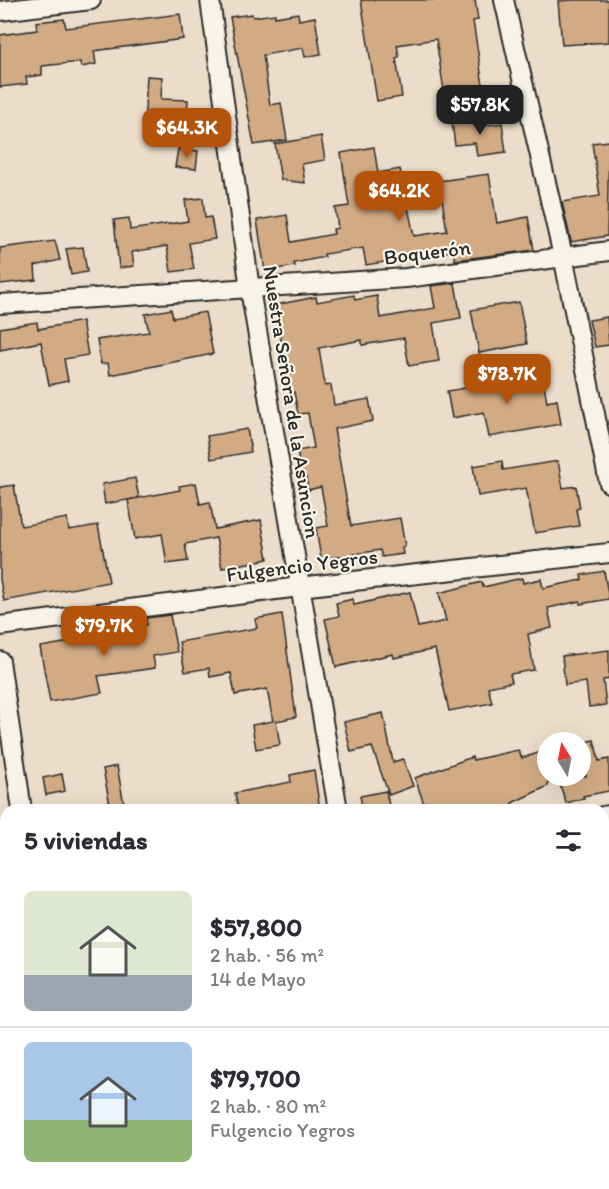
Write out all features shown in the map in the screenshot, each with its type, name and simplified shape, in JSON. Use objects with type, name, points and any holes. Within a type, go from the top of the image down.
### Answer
[{"type":"street","points":[[0,11],[91,0]]},
{"type":"street","name":"Nuestra Señora de la Asuncion","points":[[210,0],[250,289],[337,804]]},
{"type":"street","points":[[504,0],[563,256],[609,483]]},
{"type":"street","name":"Boquerón","points":[[0,304],[406,278],[609,251]]},
{"type":"street","name":"Fulgencio Yegros","points":[[0,626],[299,587],[609,554]]},
{"type":"street","points":[[0,661],[21,804]]},
{"type":"building","points":[[361,0],[475,0],[478,20],[473,21],[483,85],[444,91],[436,39],[397,45],[399,57],[396,58],[402,97],[377,101]]},
{"type":"building","points":[[609,0],[609,42],[562,45],[558,1]]},
{"type":"building","points":[[298,13],[299,20],[315,17],[321,54],[305,57],[303,48],[263,55],[270,105],[281,103],[287,140],[254,145],[230,17],[275,14],[275,17]]},
{"type":"building","points":[[180,14],[183,39],[94,51],[96,64],[81,67],[80,62],[42,66],[42,75],[26,77],[27,84],[0,87],[0,35],[37,30],[36,22],[64,19],[66,28]]},
{"type":"building","points":[[147,76],[162,77],[161,99],[188,100],[186,129],[144,127]]},
{"type":"building","points":[[486,118],[487,125],[502,123],[506,152],[477,156],[475,143],[455,145],[452,123]]},
{"type":"building","points":[[321,136],[325,160],[302,164],[305,183],[281,180],[275,144]]},
{"type":"building","points":[[609,141],[607,236],[571,242],[562,202],[600,196],[592,143]]},
{"type":"building","points":[[374,147],[378,173],[400,169],[414,236],[447,231],[439,181],[489,174],[497,223],[528,217],[534,250],[455,260],[453,251],[366,265],[363,248],[324,254],[325,257],[294,263],[295,266],[265,271],[257,220],[287,215],[291,242],[334,234],[333,229],[338,228],[335,208],[349,206],[341,153]]},
{"type":"building","points":[[178,149],[198,151],[196,169],[175,167]]},
{"type":"building","points":[[203,198],[205,218],[211,217],[215,239],[189,243],[194,269],[171,272],[167,246],[132,252],[134,266],[119,268],[114,220],[129,218],[130,230],[188,221],[185,200]]},
{"type":"building","points":[[55,241],[60,260],[35,266],[36,280],[0,284],[0,248]]},
{"type":"building","points":[[83,247],[87,272],[71,275],[66,249]]},
{"type":"building","points":[[455,283],[461,318],[433,323],[439,361],[409,366],[404,338],[362,345],[362,340],[319,348],[325,386],[331,385],[334,405],[369,399],[373,421],[334,429],[351,526],[400,518],[405,546],[402,547],[403,554],[382,557],[380,550],[321,559],[316,528],[328,526],[321,487],[308,490],[306,477],[302,478],[297,451],[314,448],[308,413],[298,414],[294,392],[290,392],[275,305],[316,297],[317,302],[354,295],[355,300],[377,296],[380,318],[435,308],[431,286]]},
{"type":"building","points":[[519,302],[527,344],[479,353],[471,310]]},
{"type":"building","points":[[171,309],[173,318],[205,312],[213,354],[110,375],[108,363],[101,364],[97,340],[149,332],[145,314]]},
{"type":"building","points":[[607,317],[609,345],[595,347],[589,320]]},
{"type":"building","points":[[82,321],[88,355],[64,359],[68,381],[49,385],[41,342],[0,350],[0,328],[37,322],[38,329]]},
{"type":"building","points":[[542,375],[547,402],[557,400],[561,424],[489,437],[484,412],[452,418],[447,391]]},
{"type":"building","points":[[247,429],[251,452],[211,459],[207,436]]},
{"type":"building","points":[[502,461],[503,470],[558,461],[563,488],[576,486],[580,508],[576,509],[579,526],[535,533],[526,488],[478,496],[473,466]]},
{"type":"building","points":[[135,478],[139,498],[105,504],[102,484]]},
{"type":"building","points":[[196,483],[200,504],[210,502],[215,529],[261,520],[268,559],[222,568],[216,538],[185,544],[188,561],[167,564],[162,534],[135,539],[128,500],[180,490],[179,486]]},
{"type":"building","points":[[14,485],[21,526],[67,518],[69,530],[98,525],[109,582],[4,601],[0,580],[0,487]]},
{"type":"building","points":[[604,571],[609,599],[580,604],[580,601],[548,608],[552,628],[528,634],[534,670],[510,674],[512,682],[488,687],[492,703],[449,711],[435,649],[394,658],[393,654],[336,667],[325,619],[339,616],[336,603],[353,599],[354,605],[410,592],[418,627],[446,621],[439,593],[482,582],[483,587],[522,578],[523,583],[541,579],[543,588],[582,580],[581,575]]},
{"type":"building","points":[[282,614],[296,717],[276,721],[280,745],[256,749],[252,725],[273,721],[267,689],[235,695],[231,673],[210,677],[209,668],[185,672],[179,642],[257,628],[255,619]]},
{"type":"building","points":[[170,615],[177,652],[153,656],[155,668],[98,676],[102,693],[50,702],[40,647],[75,641],[75,637],[147,625],[146,618]]},
{"type":"building","points":[[609,650],[609,679],[603,680],[606,705],[589,707],[586,682],[565,685],[562,656]]},
{"type":"building","points":[[383,713],[393,762],[403,759],[413,786],[389,795],[372,747],[351,752],[344,722]]},
{"type":"building","points":[[594,740],[599,761],[609,759],[609,791],[583,796],[584,798],[566,803],[560,786],[591,786],[591,741]]},
{"type":"building","points":[[518,750],[522,758],[537,753],[537,786],[548,786],[512,804],[424,804],[415,778],[472,757],[473,760]]},
{"type":"building","points":[[117,766],[124,804],[110,804],[103,769]]},
{"type":"building","points":[[314,770],[319,804],[237,804],[235,793],[291,782],[290,775]]},
{"type":"building","points":[[62,774],[65,791],[46,795],[43,778]]},
{"type":"building","points":[[386,791],[389,804],[362,804],[360,796]]}]
